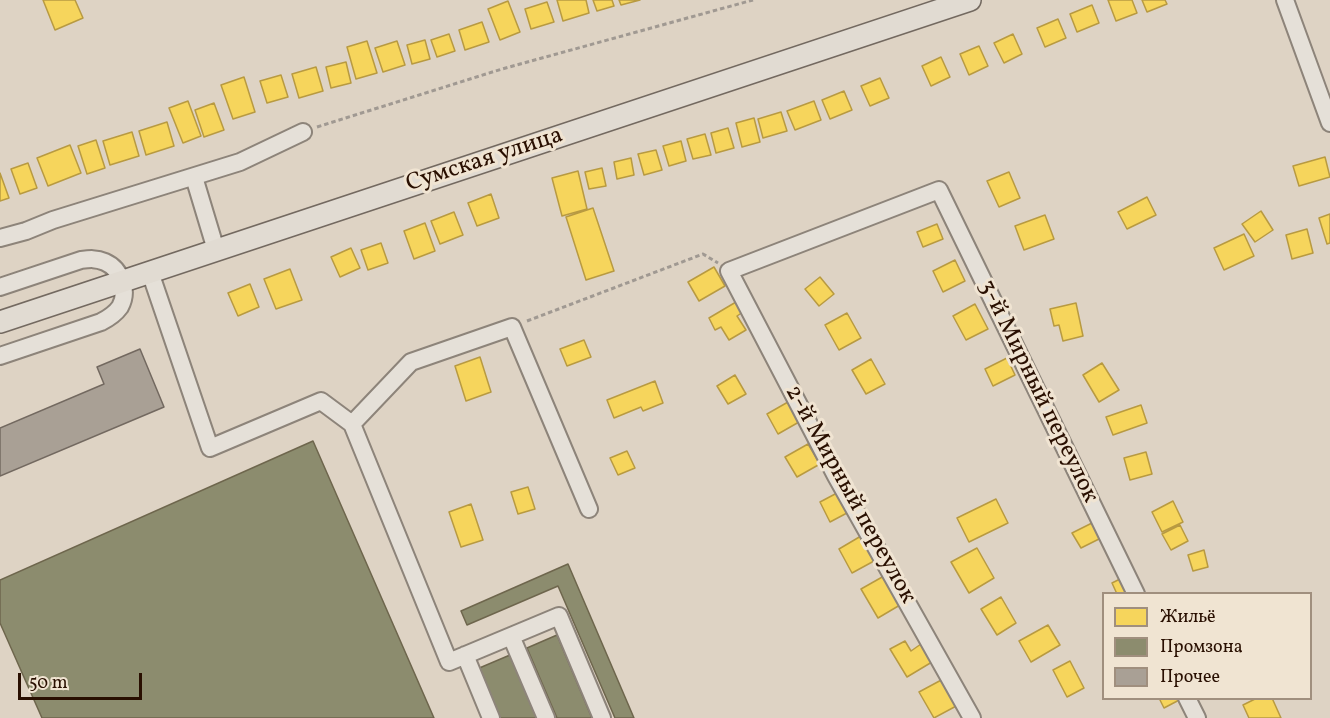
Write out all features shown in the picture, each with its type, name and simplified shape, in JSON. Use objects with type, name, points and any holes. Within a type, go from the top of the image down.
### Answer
[{"type":"main road","name":"Сумская улица","points":[[0,322],[970,0]]},
{"type":"street","points":[[1285,0],[1330,123]]},
{"type":"street","points":[[0,238],[240,162],[303,132]]},
{"type":"street","points":[[194,177],[216,250]]},
{"type":"street","name":"3-й Мирный переулок","points":[[729,271],[939,190],[1135,592]]},
{"type":"street","points":[[0,287],[93,259],[106,262],[116,270],[122,281],[124,294],[120,306],[112,316],[101,322],[0,356]]},
{"type":"street","name":"2-й Мирный переулок","points":[[729,271],[836,476],[972,718]]},
{"type":"street","points":[[150,272],[210,447],[321,401],[352,424],[449,662],[559,616],[602,718]]},
{"type":"street","points":[[352,424],[411,362],[512,327],[589,509]]},
{"type":"street","points":[[511,636],[546,718]]},
{"type":"street","points":[[465,655],[491,718]]},
{"type":"street","points":[[1188,700],[1197,718]]},
{"type":"path","points":[[303,132],[502,69],[753,0]]},
{"type":"path","points":[[512,327],[703,254],[729,271]]},
{"type":"building: Жильё","points":[[43,0],[75,0],[83,18],[55,30]]},
{"type":"building: Жильё","points":[[557,0],[586,0],[589,13],[563,21]]},
{"type":"building: Жильё","points":[[593,0],[612,0],[614,6],[597,11]]},
{"type":"building: Жильё","points":[[619,0],[640,0],[621,5]]},
{"type":"building: Жильё","points":[[1108,0],[1132,0],[1137,13],[1116,21]]},
{"type":"building: Жильё","points":[[1142,0],[1165,0],[1167,4],[1147,12]]},
{"type":"building: Жильё","points":[[508,1],[520,32],[500,40],[488,9]]},
{"type":"building: Жильё","points":[[547,2],[554,22],[531,29],[525,9]]},
{"type":"building: Жильё","points":[[1092,5],[1099,23],[1077,32],[1070,14]]},
{"type":"building: Жильё","points":[[1058,19],[1066,38],[1045,47],[1037,28]]},
{"type":"building: Жильё","points":[[482,22],[489,42],[465,50],[459,30]]},
{"type":"building: Жильё","points":[[449,34],[455,51],[437,57],[431,40]]},
{"type":"building: Жильё","points":[[1013,34],[1022,54],[1004,63],[994,43]]},
{"type":"building: Жильё","points":[[425,40],[430,59],[412,64],[407,45]]},
{"type":"building: Жильё","points":[[367,41],[377,73],[356,79],[347,47]]},
{"type":"building: Жильё","points":[[397,41],[405,65],[383,72],[375,48]]},
{"type":"building: Жильё","points":[[979,46],[988,66],[969,75],[960,54]]},
{"type":"building: Жильё","points":[[941,57],[950,77],[931,86],[922,66]]},
{"type":"building: Жильё","points":[[346,62],[351,83],[331,88],[326,67]]},
{"type":"building: Жильё","points":[[316,67],[323,91],[299,98],[292,74]]},
{"type":"building: Жильё","points":[[281,75],[288,97],[267,103],[260,81]]},
{"type":"building: Жильё","points":[[244,77],[255,112],[233,119],[221,85]]},
{"type":"building: Жильё","points":[[880,78],[889,98],[870,106],[861,86]]},
{"type":"building: Жильё","points":[[844,91],[852,110],[830,119],[822,100]]},
{"type":"building: Жильё","points":[[188,101],[201,136],[183,143],[169,108]]},
{"type":"building: Жильё","points":[[814,101],[821,120],[795,130],[787,111]]},
{"type":"building: Жильё","points":[[214,103],[224,130],[204,137],[195,110]]},
{"type":"building: Жильё","points":[[781,112],[787,131],[763,138],[758,119]]},
{"type":"building: Жильё","points":[[754,118],[760,142],[742,147],[736,123]]},
{"type":"building: Жильё","points":[[167,122],[174,146],[146,155],[139,131]]},
{"type":"building: Жильё","points":[[728,128],[734,148],[716,153],[711,133]]},
{"type":"building: Жильё","points":[[132,132],[139,156],[110,165],[103,141]]},
{"type":"building: Жильё","points":[[705,134],[711,155],[693,159],[687,139]]},
{"type":"building: Жильё","points":[[96,140],[105,168],[87,174],[78,146]]},
{"type":"building: Жильё","points":[[681,141],[686,161],[669,166],[663,146]]},
{"type":"building: Жильё","points":[[70,145],[81,173],[48,186],[37,158]]},
{"type":"building: Жильё","points":[[656,150],[662,170],[644,175],[638,154]]},
{"type":"building: Жильё","points":[[1325,157],[1330,177],[1299,186],[1293,166]]},
{"type":"building: Жильё","points":[[631,158],[634,175],[617,179],[614,162]]},
{"type":"building: Жильё","points":[[28,163],[37,188],[20,194],[11,169]]},
{"type":"building: Жильё","points":[[602,168],[606,186],[589,189],[585,172]]},
{"type":"building: Жильё","points":[[578,171],[587,209],[562,216],[552,178]]},
{"type":"building: Жильё","points":[[1009,172],[1020,198],[999,207],[987,181]]},
{"type":"building: Жильё","points":[[0,173],[9,198],[0,201]]},
{"type":"building: Жильё","points":[[491,194],[499,218],[477,226],[468,203]]},
{"type":"building: Жильё","points":[[1147,197],[1156,215],[1127,229],[1118,212]]},
{"type":"building: Жильё","points":[[593,208],[614,271],[586,280],[566,217]]},
{"type":"building: Жильё","points":[[1261,211],[1273,230],[1255,242],[1242,224]]},
{"type":"building: Жильё","points":[[454,212],[463,235],[440,244],[431,221]]},
{"type":"building: Жильё","points":[[1330,214],[1330,243],[1327,244],[1319,218]]},
{"type":"building: Жильё","points":[[1045,215],[1054,239],[1024,250],[1015,226]]},
{"type":"building: Жильё","points":[[425,223],[435,251],[414,259],[404,231]]},
{"type":"building: Жильё","points":[[937,224],[943,239],[923,247],[917,232]]},
{"type":"building: Жильё","points":[[1307,229],[1313,253],[1292,259],[1286,235]]},
{"type":"building: Жильё","points":[[1244,234],[1254,256],[1224,270],[1214,248]]},
{"type":"building: Жильё","points":[[381,243],[388,263],[368,270],[361,250]]},
{"type":"building: Жильё","points":[[351,248],[360,268],[340,277],[331,257]]},
{"type":"building: Жильё","points":[[955,260],[965,281],[943,292],[933,271]]},
{"type":"building: Жильё","points":[[714,267],[725,286],[699,301],[688,282]]},
{"type":"building: Жильё","points":[[290,269],[302,300],[276,309],[264,279]]},
{"type":"building: Жильё","points":[[820,277],[834,294],[819,306],[805,289]]},
{"type":"building: Жильё","points":[[250,284],[259,307],[238,316],[228,293]]},
{"type":"building: Жильё","points":[[736,302],[743,312],[737,316],[746,330],[729,340],[721,327],[715,330],[709,318]]},
{"type":"building: Жильё","points":[[1076,303],[1083,336],[1063,341],[1059,325],[1054,326],[1050,309]]},
{"type":"building: Жильё","points":[[975,304],[988,329],[966,340],[953,316]]},
{"type":"building: Жильё","points":[[847,313],[861,338],[839,350],[825,325]]},
{"type":"building: Жильё","points":[[584,340],[591,357],[567,366],[560,349]]},
{"type":"building: Жильё","points":[[480,357],[491,392],[466,401],[455,366]]},
{"type":"building: Жильё","points":[[1007,358],[1015,375],[993,386],[985,369]]},
{"type":"building: Жильё","points":[[871,359],[885,384],[866,394],[852,370]]},
{"type":"building: Жильё","points":[[1102,363],[1119,390],[1099,402],[1083,375]]},
{"type":"building: Жильё","points":[[735,375],[746,394],[728,404],[717,386]]},
{"type":"building: Жильё","points":[[655,381],[663,403],[643,411],[641,407],[614,418],[607,400]]},
{"type":"building: Жильё","points":[[788,402],[799,422],[778,434],[767,414]]},
{"type":"building: Жильё","points":[[1141,405],[1147,423],[1113,435],[1106,417]]},
{"type":"building: Жильё","points":[[808,444],[820,464],[797,477],[785,457]]},
{"type":"building: Жильё","points":[[627,451],[635,468],[618,475],[610,458]]},
{"type":"building: Жильё","points":[[1146,452],[1152,474],[1130,480],[1124,458]]},
{"type":"building: Жильё","points":[[528,487],[535,509],[518,514],[511,492]]},
{"type":"building: Жильё","points":[[837,493],[847,513],[830,522],[820,502]]},
{"type":"building: Жильё","points":[[996,499],[1008,523],[969,542],[957,518]]},
{"type":"building: Жильё","points":[[1173,501],[1183,522],[1162,532],[1152,512]]},
{"type":"building: Жильё","points":[[471,504],[483,540],[461,547],[449,512]]},
{"type":"building: Жильё","points":[[1092,523],[1101,538],[1081,548],[1072,533]]},
{"type":"building: Жильё","points":[[1180,525],[1188,541],[1171,550],[1162,534]]},
{"type":"building: Жильё","points":[[861,536],[874,561],[852,573],[839,549]]},
{"type":"building: Жильё","points":[[977,548],[994,578],[969,593],[951,562]]},
{"type":"building: Жильё","points":[[1204,550],[1208,567],[1193,571],[1188,555]]},
{"type":"building: Жильё","points":[[884,576],[900,605],[878,618],[861,589]]},
{"type":"building: Жильё","points":[[1126,576],[1133,592],[1116,592],[1112,583]]},
{"type":"building: Жильё","points":[[1001,597],[1016,623],[997,635],[981,609]]},
{"type":"building: Жильё","points":[[1048,625],[1060,645],[1031,662],[1019,641]]},
{"type":"building: Жильё","points":[[905,641],[911,651],[921,644],[932,662],[907,677],[890,649]]},
{"type":"building: Жильё","points":[[1070,661],[1084,688],[1067,697],[1053,670]]},
{"type":"building: Жильё","points":[[945,678],[960,704],[934,718],[919,692]]},
{"type":"building: Жильё","points":[[1160,700],[1179,700],[1164,708]]},
{"type":"building: Жильё","points":[[1253,700],[1273,700],[1281,718],[1249,718],[1243,705]]},
{"type":"building: Промзона","points":[[313,441],[434,718],[42,718],[0,623],[0,580]]},
{"type":"building: Промзона","points":[[568,564],[634,718],[615,718],[558,586],[467,625],[461,611]]},
{"type":"building: Промзона","points":[[557,635],[592,718],[557,718],[527,648]]},
{"type":"building: Промзона","points":[[510,655],[537,718],[498,718],[477,669]]},
{"type":"building: Прочее","points":[[140,349],[164,407],[0,476],[0,428],[104,384],[97,367]]}]
